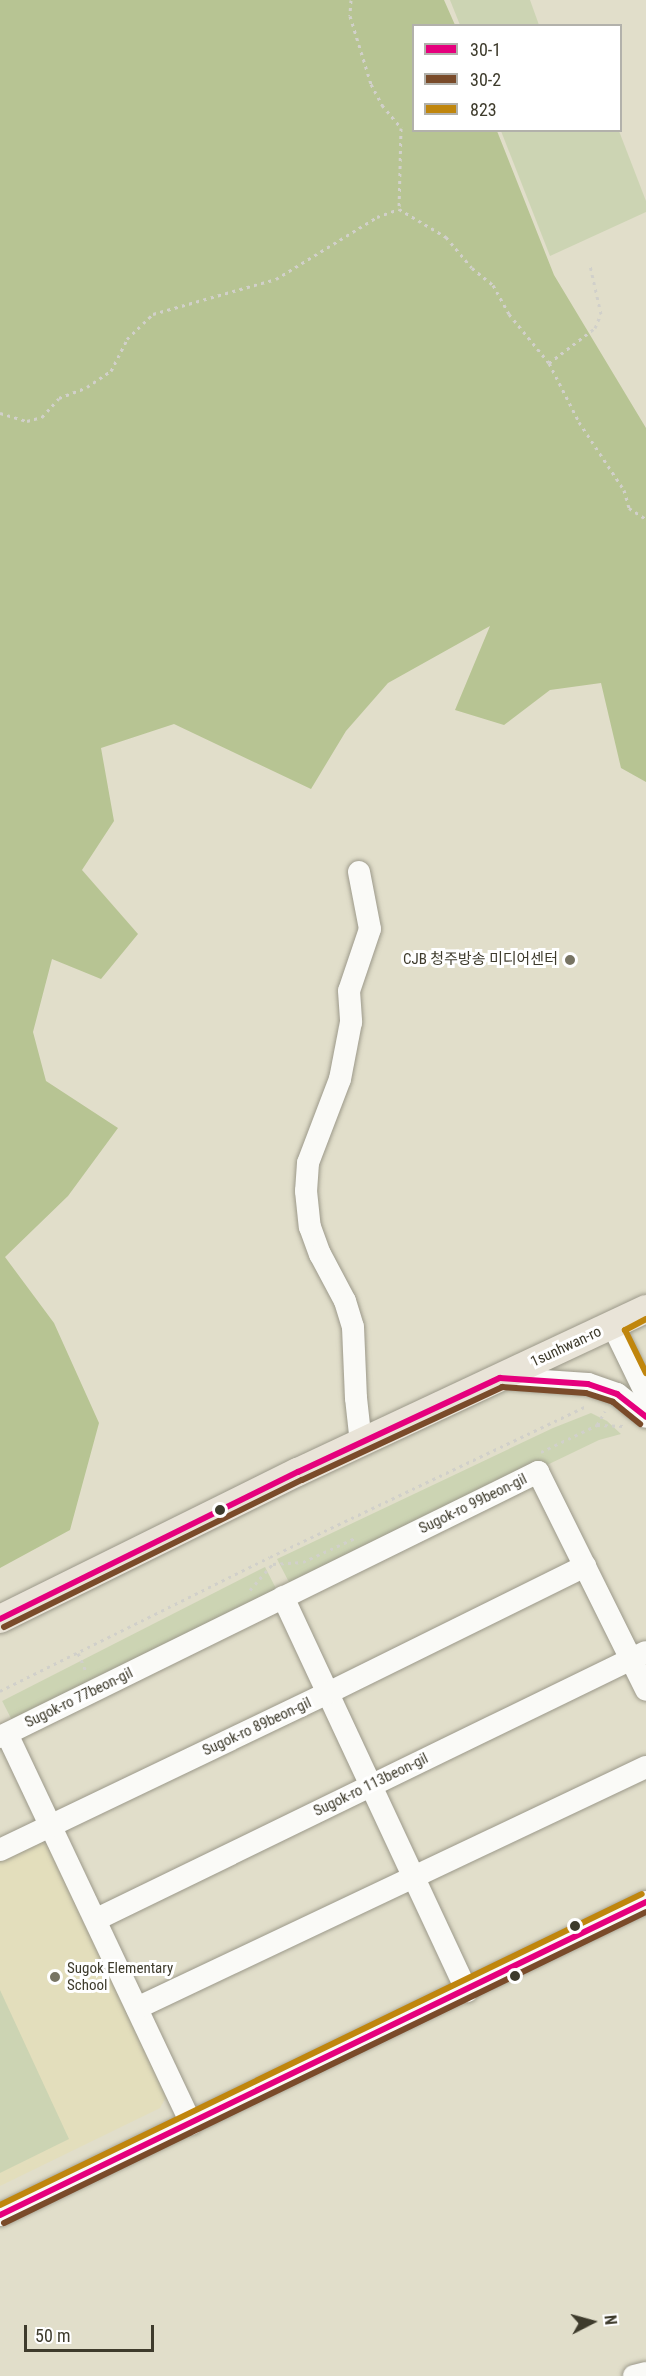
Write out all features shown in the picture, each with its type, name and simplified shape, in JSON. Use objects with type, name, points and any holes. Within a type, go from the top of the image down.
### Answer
[{"type":"main road","name":"1sunhwan-ro","points":[[0,1619],[361,1443],[646,1309]]},
{"type":"street","points":[[358,872],[369,929],[349,991],[351,1022],[340,1079],[308,1163],[306,1191],[310,1227],[320,1254],[345,1301],[353,1327],[356,1398],[361,1443]]},
{"type":"street","points":[[613,1326],[646,1394]]},
{"type":"street","points":[[500,1378],[588,1384],[617,1394],[638,1421]]},
{"type":"street","name":"Sugok-ro 99beon-gil","points":[[283,1597],[538,1472],[585,1566],[639,1656],[646,1690]]},
{"type":"street","name":"Sugok-ro 89beon-gil","points":[[51,1825],[328,1694],[585,1566]]},
{"type":"street","name":"Sugok-ro 89beon-gil","points":[[283,1597],[467,1990]]},
{"type":"street","name":"Sugok-ro 77beon-gil","points":[[191,2124],[97,1919],[4,1735],[283,1597]]},
{"type":"street","name":"Sugok-ro 113beon-gil","points":[[97,1919],[639,1656]]},
{"type":"street","points":[[137,2008],[646,1767]]},
{"type":"street","points":[[0,1850],[51,1825]]},
{"type":"street","points":[[0,2216],[646,1902]]},
{"type":"street","points":[[634,2376],[646,2373]]},
{"type":"path","points":[[351,0],[350,16],[371,84],[382,105],[401,128],[399,210]]},
{"type":"path","points":[[0,413],[27,421],[42,417],[59,398],[87,387],[111,371],[127,339],[153,314],[276,279],[377,218],[399,210],[446,237],[472,268],[493,285],[510,314],[549,363],[579,422],[624,490],[629,508],[646,519]]},
{"type":"path","points":[[549,363],[595,328],[601,314],[590,265]]},
{"type":"path","points":[[610,1402],[597,1425],[638,1421]]},
{"type":"path","points":[[0,1691],[270,1557],[592,1403]]},
{"type":"path","points":[[252,1589],[273,1564],[303,1562]]},
{"type":"path","points":[[78,1653],[86,1671]]},
{"type":"shaded area","name":"Sugok Elementary School","points":[[37,1839],[48,1845],[166,2097],[160,2108],[0,2186],[0,1857]]},
{"type":"green space","points":[[0,0],[444,0],[455,24],[412,24],[412,132],[497,132],[554,275],[646,428],[646,782],[621,768],[601,683],[550,690],[504,725],[455,710],[490,626],[388,683],[346,731],[311,789],[174,724],[101,748],[114,821],[82,870],[138,934],[101,979],[52,959],[33,1032],[46,1081],[118,1128],[68,1196],[5,1257],[54,1323],[99,1423],[70,1530],[0,1568]]},
{"type":"green space","points":[[450,0],[530,0],[539,24],[460,24]]},
{"type":"green space","points":[[501,132],[619,132],[646,201],[646,212],[550,256]]},
{"type":"green space","points":[[591,1413],[607,1421],[621,1434],[599,1440],[292,1588],[277,1559],[553,1428]]},
{"type":"green space","points":[[265,1567],[278,1593],[15,1727],[2,1701]]},
{"type":"green space","points":[[0,1990],[69,2139],[0,2173]]},
{"type":"transit line","name":"823","points":[[646,1319],[625,1330],[646,1373]]},
{"type":"transit line","name":"30-1","points":[[0,1619],[298,1472],[500,1378],[588,1384],[617,1394],[646,1417]]},
{"type":"transit line","name":"30-2","points":[[4,1627],[302,1480],[502,1387],[586,1393],[613,1402],[640,1424]]},
{"type":"transit line","name":"823","points":[[0,2205],[642,1894]]},
{"type":"transit line","name":"30-1","points":[[0,2215],[646,1902]]},
{"type":"transit line","name":"30-2","points":[[4,2223],[646,1912]]},
{"type":"place","name":"CJB 청주방송 미디어센터","points":[[570,960]]},
{"type":"place","name":"Sugok Elementary School","points":[[55,1977]]}]
